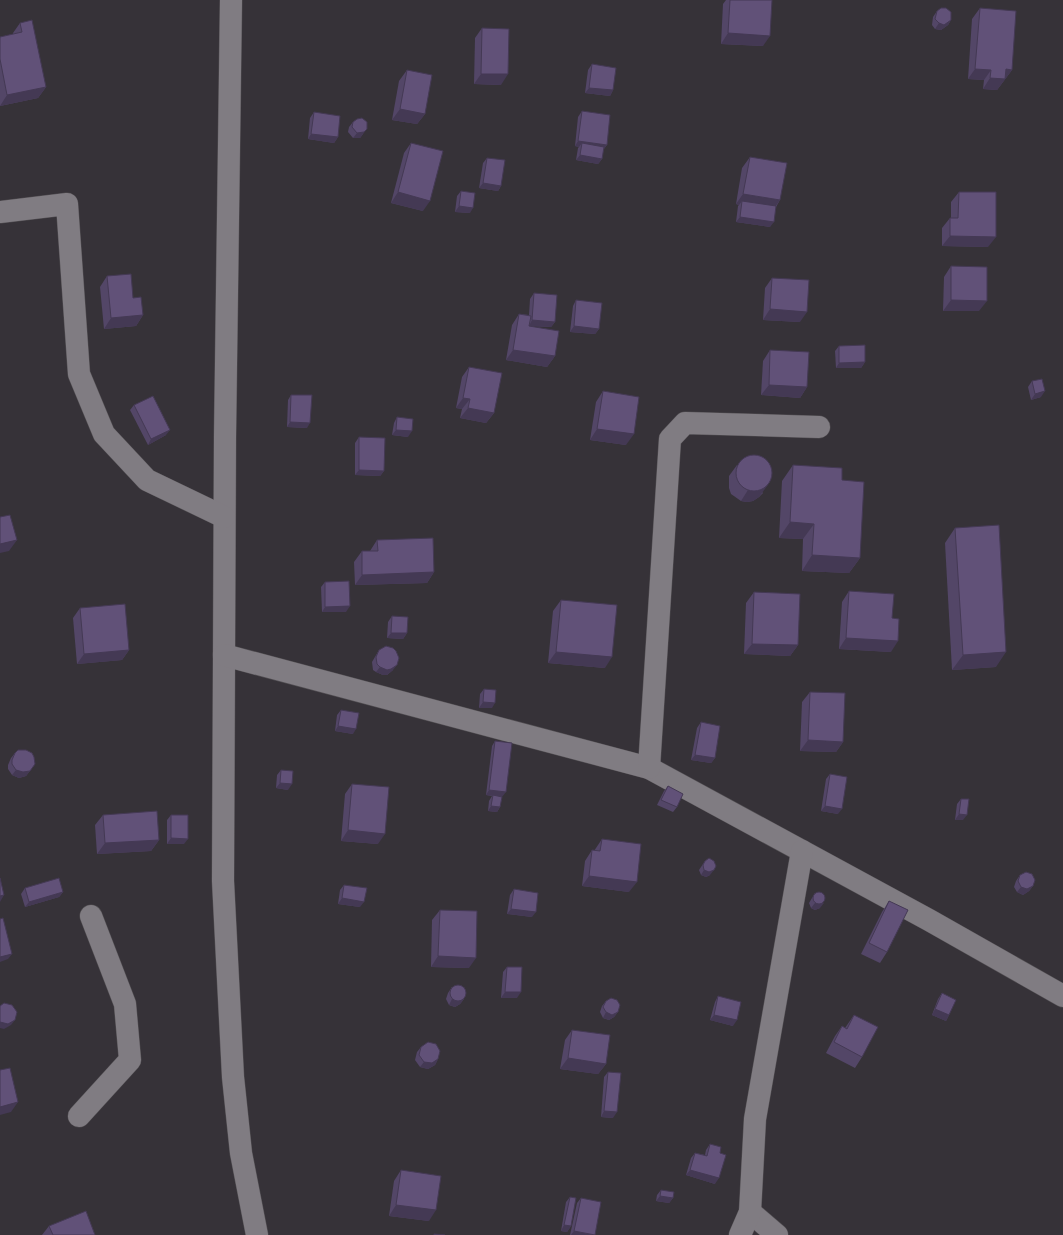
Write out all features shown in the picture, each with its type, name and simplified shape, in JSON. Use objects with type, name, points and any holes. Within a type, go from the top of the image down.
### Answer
[{"type":"street","points":[[231,0],[224,517],[223,881],[233,1077],[241,1153],[257,1235]]},
{"type":"street","points":[[0,212],[67,204],[79,374],[104,434],[147,480],[224,517]]},
{"type":"street","points":[[649,768],[670,439],[685,423],[819,427]]},
{"type":"street","points":[[224,655],[649,768],[1063,996]]},
{"type":"street","points":[[740,1235],[750,1212],[755,1119],[802,852]]},
{"type":"street","points":[[79,1116],[130,1060],[124,1004],[92,916]]},
{"type":"street","points":[[750,1212],[777,1235]]},
{"type":"building","points":[[730,0],[772,0],[770,36],[728,33]]},
{"type":"building","points":[[941,8],[946,8],[951,12],[951,20],[944,25],[935,19],[937,11]]},
{"type":"building","points":[[980,8],[1016,11],[1012,70],[1006,69],[1005,79],[990,78],[991,70],[975,69]]},
{"type":"building","points":[[32,20],[46,87],[7,95],[0,59],[0,37],[22,32],[20,23]]},
{"type":"building","points":[[482,28],[509,29],[508,74],[481,74]]},
{"type":"building","points":[[592,64],[616,68],[613,90],[589,88]]},
{"type":"building","points":[[407,70],[432,75],[425,114],[400,109]]},
{"type":"building","points":[[582,111],[610,115],[607,145],[578,141]]},
{"type":"building","points":[[314,112],[340,116],[338,137],[311,134]]},
{"type":"building","points":[[362,118],[367,122],[367,129],[364,132],[357,133],[352,127],[353,122]]},
{"type":"building","points":[[411,143],[443,151],[430,201],[398,192]]},
{"type":"building","points":[[582,143],[604,147],[602,159],[580,155]]},
{"type":"building","points":[[750,157],[787,163],[780,200],[743,194]]},
{"type":"building","points":[[487,158],[505,160],[501,186],[483,183]]},
{"type":"building","points":[[461,191],[475,193],[473,208],[459,206]]},
{"type":"building","points":[[959,192],[996,192],[996,237],[950,236],[950,218],[958,218]]},
{"type":"building","points":[[742,201],[776,206],[774,222],[740,217]]},
{"type":"building","points":[[951,266],[987,267],[987,301],[951,300]]},
{"type":"building","points":[[131,274],[133,298],[141,297],[143,315],[111,318],[107,276]]},
{"type":"building","points":[[772,278],[809,280],[807,312],[770,309]]},
{"type":"building","points":[[534,293],[557,295],[555,322],[532,320]]},
{"type":"building","points":[[576,300],[602,303],[599,329],[574,326]]},
{"type":"building","points":[[519,314],[531,316],[529,326],[559,331],[555,356],[513,350]]},
{"type":"building","points":[[865,345],[865,362],[839,363],[839,346]]},
{"type":"building","points":[[770,350],[809,352],[807,387],[769,385]]},
{"type":"building","points":[[469,367],[502,373],[494,413],[468,408],[470,399],[463,398]]},
{"type":"building","points":[[1042,379],[1045,391],[1035,394],[1032,381]]},
{"type":"building","points":[[603,391],[639,397],[634,434],[597,429]]},
{"type":"building","points":[[291,395],[312,395],[310,423],[290,422]]},
{"type":"building","points":[[153,396],[170,430],[151,439],[134,405]]},
{"type":"building","points":[[397,417],[413,419],[412,431],[396,430]]},
{"type":"building","points":[[359,437],[385,438],[384,471],[359,470]]},
{"type":"building","points":[[758,455],[767,460],[771,466],[771,480],[767,486],[758,491],[750,491],[741,486],[737,480],[736,469],[741,460],[747,456]]},
{"type":"building","points":[[793,465],[842,468],[842,480],[864,482],[860,558],[812,555],[814,524],[790,522]]},
{"type":"building","points":[[10,515],[17,540],[0,544],[0,517]]},
{"type":"building","points":[[999,525],[1006,652],[963,655],[955,528]]},
{"type":"building","points":[[433,538],[434,572],[362,575],[362,551],[378,551],[377,540]]},
{"type":"building","points":[[349,581],[350,606],[325,607],[325,582]]},
{"type":"building","points":[[849,591],[894,594],[892,618],[899,619],[898,641],[846,638]]},
{"type":"building","points":[[754,592],[800,594],[798,645],[752,644]]},
{"type":"building","points":[[561,600],[617,605],[612,657],[556,652]]},
{"type":"building","points":[[125,604],[129,650],[84,654],[80,608]]},
{"type":"building","points":[[392,616],[408,617],[407,633],[391,633]]},
{"type":"building","points":[[386,646],[393,648],[399,658],[397,665],[387,670],[377,664],[376,657],[379,650]]},
{"type":"building","points":[[484,689],[496,690],[495,703],[483,702]]},
{"type":"building","points":[[810,692],[845,693],[843,742],[808,740]]},
{"type":"building","points":[[341,710],[359,713],[356,729],[338,726]]},
{"type":"building","points":[[701,722],[720,726],[715,758],[695,755]]},
{"type":"building","points":[[495,741],[512,743],[506,792],[489,790]]},
{"type":"building","points":[[18,750],[26,750],[32,753],[35,764],[30,771],[23,772],[16,770],[12,764],[15,753]]},
{"type":"building","points":[[281,770],[293,771],[292,784],[280,783]]},
{"type":"building","points":[[830,774],[847,777],[842,809],[825,806]]},
{"type":"building","points":[[352,784],[389,787],[385,834],[348,830]]},
{"type":"building","points":[[668,786],[683,794],[677,807],[661,800]]},
{"type":"building","points":[[493,795],[502,797],[500,807],[491,806]]},
{"type":"building","points":[[961,799],[969,799],[967,815],[959,814]]},
{"type":"building","points":[[157,811],[159,840],[105,843],[103,815]]},
{"type":"building","points":[[171,815],[188,815],[188,839],[171,838]]},
{"type":"building","points":[[602,839],[641,844],[637,882],[589,876],[592,850],[600,851]]},
{"type":"building","points":[[709,858],[714,861],[716,866],[714,870],[709,872],[704,870],[703,865]]},
{"type":"building","points":[[1026,872],[1032,874],[1035,880],[1033,886],[1027,889],[1021,887],[1018,881],[1020,875]]},
{"type":"building","points":[[0,878],[4,895],[0,896]]},
{"type":"building","points":[[59,878],[63,892],[29,902],[25,888]]},
{"type":"building","points":[[344,885],[367,888],[364,902],[342,898]]},
{"type":"building","points":[[514,889],[538,893],[536,912],[511,909]]},
{"type":"building","points":[[817,892],[821,892],[825,898],[821,904],[817,904],[813,900],[813,896]]},
{"type":"building","points":[[889,901],[908,910],[887,952],[869,943]]},
{"type":"building","points":[[440,910],[477,911],[476,958],[438,956]]},
{"type":"building","points":[[3,918],[12,954],[0,957],[0,919]]},
{"type":"building","points":[[507,967],[522,967],[521,992],[505,992]]},
{"type":"building","points":[[458,985],[464,987],[466,993],[464,999],[458,1001],[452,999],[450,993],[452,987]]},
{"type":"building","points":[[942,993],[956,1000],[949,1015],[935,1009]]},
{"type":"building","points":[[718,996],[741,1002],[737,1020],[714,1015]]},
{"type":"building","points":[[611,998],[617,1000],[620,1005],[618,1012],[612,1015],[606,1012],[603,1007],[606,1001]]},
{"type":"building","points":[[4,1003],[12,1005],[17,1012],[15,1020],[8,1024],[0,1022],[0,1006]]},
{"type":"building","points":[[854,1015],[878,1027],[862,1057],[834,1042],[842,1026],[847,1029]]},
{"type":"building","points":[[572,1030],[610,1035],[606,1064],[568,1058]]},
{"type":"building","points":[[428,1042],[436,1044],[440,1051],[438,1059],[432,1063],[424,1062],[419,1055],[421,1047]]},
{"type":"building","points":[[10,1068],[18,1102],[0,1107],[0,1070]]},
{"type":"building","points":[[608,1072],[621,1073],[617,1112],[604,1111]]},
{"type":"building","points":[[710,1144],[721,1147],[720,1153],[726,1155],[719,1178],[690,1170],[695,1153],[707,1156]]},
{"type":"building","points":[[401,1170],[441,1176],[436,1210],[396,1205]]},
{"type":"building","points":[[661,1190],[674,1192],[673,1198],[660,1196]]},
{"type":"building","points":[[570,1197],[576,1198],[571,1226],[564,1225]]},
{"type":"building","points":[[581,1198],[601,1202],[595,1235],[574,1231]]},
{"type":"building","points":[[86,1211],[95,1235],[53,1235],[49,1226]]}]
